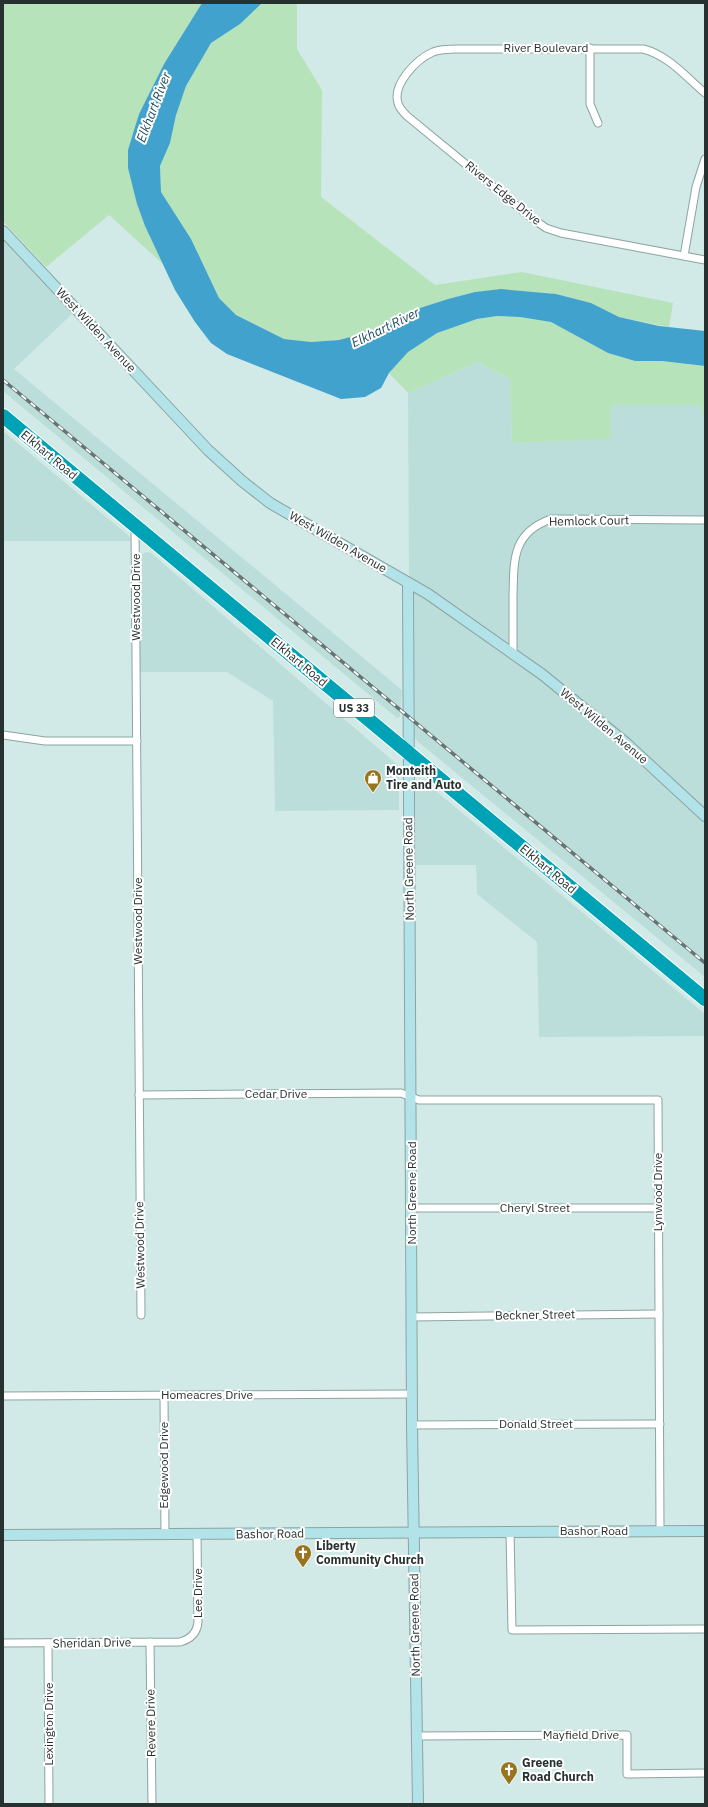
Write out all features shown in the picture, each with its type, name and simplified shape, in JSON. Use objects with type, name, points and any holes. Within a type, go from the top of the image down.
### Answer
[{"type":"highway","name":"Elkhart Road","points":[[3,416],[705,999]]},
{"type":"street","name":"River Boulevard","points":[[396,97],[399,86],[418,62],[435,51],[458,48],[633,48],[653,51],[669,62],[705,93]]},
{"type":"street","points":[[590,48],[590,104],[598,123]]},
{"type":"street","name":"Rivers Edge Drive","points":[[396,97],[399,108],[407,116],[546,228],[576,236],[705,260]]},
{"type":"street","points":[[684,256],[696,187],[705,159]]},
{"type":"street","name":"West Wilden Avenue","points":[[3,231],[208,450],[242,481],[270,503],[301,522],[435,599],[513,653],[603,723],[705,816]]},
{"type":"street","name":"Hemlock Court","points":[[513,653],[515,556],[522,540],[533,527],[551,519],[705,520]]},
{"type":"street","name":"Westwood Drive","points":[[136,527],[141,1316]]},
{"type":"street","name":"North Greene Road","points":[[408,583],[412,1425],[418,1804]]},
{"type":"street","points":[[3,735],[45,741],[137,741]]},
{"type":"street","name":"Cedar Drive","points":[[139,1096],[401,1093],[411,1097]]},
{"type":"street","name":"Lynwood Drive","points":[[411,1097],[419,1100],[658,1100],[660,1531]]},
{"type":"street","name":"Cheryl Street","points":[[412,1208],[659,1208]]},
{"type":"street","name":"Beckner Street","points":[[412,1317],[659,1314]]},
{"type":"street","name":"Homeacres Drive","points":[[3,1396],[412,1394]]},
{"type":"street","name":"Edgewood Drive","points":[[164,1395],[164,1535]]},
{"type":"street","name":"Donald Street","points":[[412,1425],[660,1424]]},
{"type":"street","points":[[510,1531],[512,1630],[705,1629]]},
{"type":"street","name":"Bashor Road","points":[[3,1535],[705,1531]]},
{"type":"street","name":"Lee Drive","points":[[180,1642],[192,1637],[197,1630],[197,1534]]},
{"type":"street","name":"Revere Drive","points":[[150,1642],[152,1804]]},
{"type":"street","name":"Sheridan Drive","points":[[3,1643],[180,1642]]},
{"type":"street","name":"Lexington Drive","points":[[48,1643],[50,1804]]},
{"type":"street","name":"Mayfield Drive","points":[[417,1736],[627,1734],[627,1774],[705,1774]]},
{"type":"shaded area","points":[[3,237],[74,312],[14,369],[402,690],[400,717],[397,718],[3,391]]},
{"type":"shaded area","points":[[478,362],[510,379],[512,443],[611,438],[610,405],[701,405],[705,423],[705,977],[417,741],[414,735],[415,698],[409,583],[408,393]]},
{"type":"shaded area","points":[[3,431],[129,536],[131,541],[3,541]]},
{"type":"shaded area","points":[[146,552],[151,553],[399,766],[399,810],[275,811],[273,701],[227,672],[139,672],[139,561],[142,554]]},
{"type":"shaded area","points":[[420,785],[431,787],[705,1014],[705,1036],[539,1037],[537,942],[477,894],[476,865],[416,865],[415,793],[416,788]]},
{"type":"green space","points":[[3,3],[202,3],[164,64],[139,114],[137,204],[145,226],[163,264],[109,215],[46,267],[3,221]]},
{"type":"green space","points":[[262,3],[297,3],[297,49],[322,90],[321,197],[435,285],[522,272],[673,303],[669,327],[619,317],[591,303],[556,294],[501,289],[475,292],[448,299],[420,308],[373,331],[339,340],[311,342],[284,339],[236,315],[219,298],[204,267],[161,192],[160,166],[170,143],[175,115],[186,86],[211,43],[240,24]]},
{"type":"green space","points":[[497,316],[520,317],[551,322],[608,353],[635,361],[662,361],[705,366],[705,423],[700,405],[611,405],[611,439],[512,443],[510,379],[478,362],[408,393],[389,373],[407,352],[438,332],[473,320]]},
{"type":"water","name":"Elkhart River","points":[[202,3],[262,3],[240,24],[211,43],[186,86],[176,115],[170,143],[160,166],[161,192],[191,239],[219,298],[236,315],[284,339],[311,342],[339,340],[373,331],[420,308],[475,292],[501,289],[556,294],[591,303],[619,317],[659,326],[705,331],[705,366],[662,361],[635,361],[608,353],[551,322],[520,317],[497,316],[477,319],[437,333],[408,352],[389,373],[381,388],[365,397],[341,399],[227,354],[211,343],[195,322],[175,290],[145,226],[137,204],[128,168],[128,150],[139,114],[164,64]]},
{"type":"railway","points":[[3,380],[705,963]]},
{"type":"place","name":"Monteith Tire and Auto","points":[[373,793]]},
{"type":"place","name":"Liberty Community Church","points":[[303,1568]]},
{"type":"place","name":"Greene Road Church","points":[[509,1785]]}]
